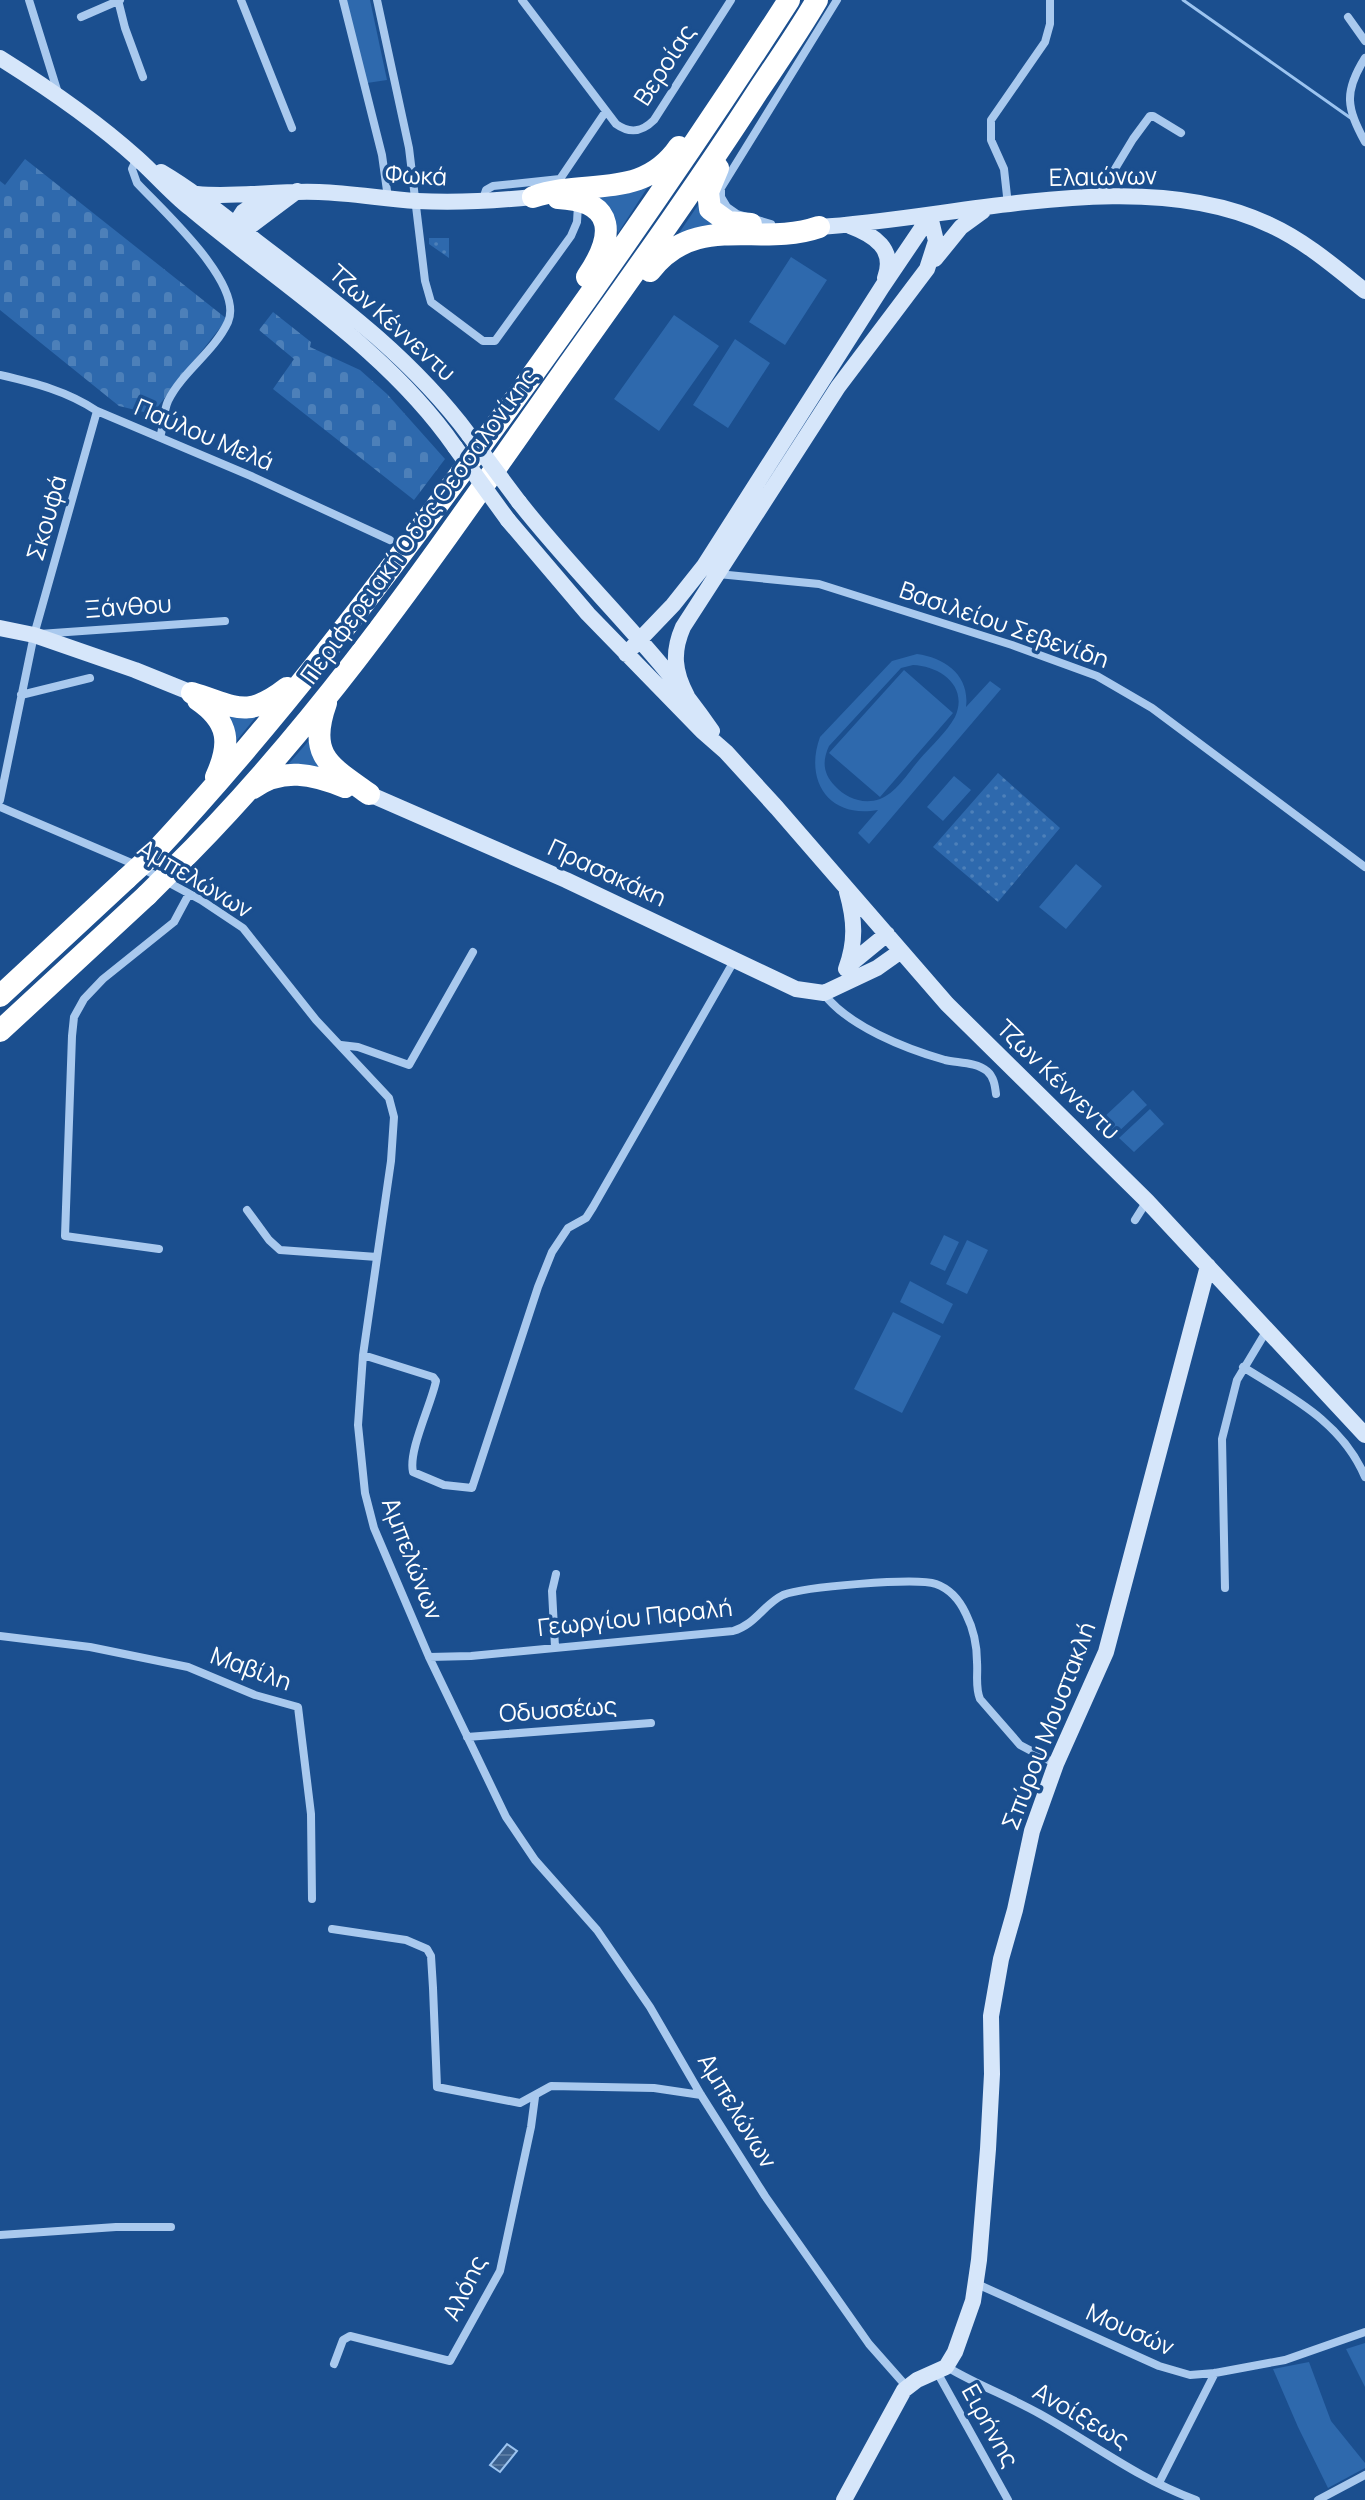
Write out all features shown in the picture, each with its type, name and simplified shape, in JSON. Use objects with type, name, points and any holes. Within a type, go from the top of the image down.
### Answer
[{"type":"highway","name":"Περιφερειακή Οδός Θεσσαλονίκης","points":[[0,996],[151,856],[313,668],[407,549],[622,251],[789,0]]},
{"type":"highway","name":"Περιφερειακή Οδός Θεσσαλονίκης","points":[[0,1031],[171,871],[242,796],[337,683],[394,610],[684,202],[817,0]]},
{"type":"highway","points":[[794,37],[781,66],[721,163],[708,192],[710,209],[721,219],[736,224],[801,223],[819,227]]},
{"type":"highway","points":[[533,197],[559,190],[633,181],[651,175],[673,155],[717,92],[763,39]]},
{"type":"highway","points":[[533,197],[577,200],[592,205],[604,217],[607,230],[597,262],[555,328],[534,373]]},
{"type":"highway","points":[[539,406],[582,358],[656,263],[679,243],[710,237],[801,232],[819,227]]},
{"type":"highway","points":[[192,693],[230,707],[255,707],[270,701],[313,668]]},
{"type":"highway","points":[[337,683],[320,723],[321,753],[330,766],[369,794]]},
{"type":"highway","points":[[192,693],[216,715],[226,739],[226,751],[218,773],[202,800]]},
{"type":"highway","points":[[242,796],[258,785],[291,773],[315,775],[369,794]]},
{"type":"main road","name":"Τζων Κέννεντυ","points":[[1,61],[59,97],[137,158],[188,207],[266,249],[353,315],[430,385],[555,548],[645,647],[687,696],[726,752],[901,951],[982,1041],[1147,1201],[1365,1435]]},
{"type":"main road","name":"Τζων Κέννεντυ","points":[[137,158],[195,194],[234,233],[378,360],[425,408],[508,520],[588,614],[726,752]]},
{"type":"main road","name":"Φωκά","points":[[195,194],[275,200],[297,191],[415,201],[482,202],[533,197]]},
{"type":"main road","name":"Ελαιώνων","points":[[819,227],[1098,198],[1186,201],[1246,215],[1271,225],[1297,240],[1365,291]]},
{"type":"main road","points":[[234,233],[249,207],[275,200]]},
{"type":"main road","points":[[266,249],[264,230],[275,200]]},
{"type":"main road","points":[[687,696],[676,674],[675,658],[681,632],[697,605],[838,387],[961,227],[988,208]]},
{"type":"main road","points":[[927,269],[936,241],[930,216]]},
{"type":"main road","points":[[639,666],[645,647],[704,566],[930,216]]},
{"type":"main road","points":[[847,225],[869,234],[884,248],[888,267],[882,287]]},
{"type":"main road","points":[[626,654],[673,633],[697,605]]},
{"type":"main road","points":[[0,628],[34,635],[192,693]]},
{"type":"main road","name":"Πρασακάκη","points":[[369,794],[566,880],[796,989],[828,990]]},
{"type":"main road","points":[[846,887],[855,938],[846,969]]},
{"type":"main road","points":[[828,990],[846,969],[887,934]]},
{"type":"main road","points":[[828,990],[877,968],[901,951]]},
{"type":"main road","name":"Σπύρου Μουστακλή","points":[[942,2369],[963,2331],[977,2284],[989,2127],[993,2002],[1028,1843],[1056,1764],[1106,1652],[1208,1266]]},
{"type":"main road","points":[[844,2500],[907,2387],[942,2369]]},
{"type":"street","points":[[29,0],[59,97]]},
{"type":"street","points":[[81,17],[119,0],[122,20],[143,77]]},
{"type":"street","points":[[241,0],[292,128]]},
{"type":"street","points":[[343,0],[382,155],[388,199]]},
{"type":"street","points":[[377,0],[409,148],[429,299],[489,343],[495,341],[571,236],[578,218],[577,200]]},
{"type":"street","points":[[522,0],[606,111]]},
{"type":"street","name":"Βεροίας","points":[[482,202],[486,190],[493,186],[560,179],[606,111],[622,128],[630,131],[647,128],[731,0]]},
{"type":"street","points":[[771,224],[732,211],[721,197],[721,188],[837,0]]},
{"type":"street","points":[[1008,205],[1004,169],[991,140],[991,120],[1045,42],[1050,24],[1050,0]]},
{"type":"street","points":[[1348,17],[1365,41]]},
{"type":"street","points":[[1365,58],[1354,76],[1349,98],[1353,119],[1365,142]]},
{"type":"street","points":[[1098,198],[1150,116],[1181,133]]},
{"type":"street","points":[[137,158],[132,169],[137,183],[212,268],[225,287],[231,305],[226,326],[167,402],[160,437]]},
{"type":"street","name":"Παύλου Μελά","points":[[0,375],[78,398],[97,411],[390,540]]},
{"type":"street","name":"Σκουφά","points":[[0,800],[3,771],[34,635],[97,411]]},
{"type":"street","name":"Βασιλείου Σεβενίδη","points":[[718,574],[819,584],[1012,645],[1097,676],[1152,708],[1365,867]]},
{"type":"street","name":"Ξάνθου","points":[[34,635],[225,621]]},
{"type":"street","points":[[21,695],[90,678]]},
{"type":"street","name":"Αμπελώνων","points":[[0,807],[102,850],[224,915],[250,935],[316,1020],[389,1098],[394,1117],[388,1186],[363,1355],[358,1425],[365,1493],[374,1528],[429,1657],[506,1817],[535,1860],[597,1930],[650,2007],[765,2196],[869,2344],[907,2387]]},
{"type":"street","points":[[159,1249],[65,1236],[72,1036],[74,1017],[84,999],[103,979],[174,922],[189,894]]},
{"type":"street","points":[[341,1045],[358,1047],[409,1065],[473,952]]},
{"type":"street","points":[[363,1355],[433,1377],[436,1381],[431,1404],[411,1458],[413,1472],[444,1485],[472,1488],[552,1252],[568,1228],[586,1218],[593,1207],[734,961]]},
{"type":"street","name":"Πρασακάκη","points":[[828,990],[843,1014],[897,1042],[988,1072],[994,1080],[996,1094]]},
{"type":"street","points":[[1135,1220],[1147,1201]]},
{"type":"street","points":[[247,1210],[280,1250],[377,1257]]},
{"type":"street","points":[[1225,1588],[1222,1439],[1237,1380],[1268,1330]]},
{"type":"street","points":[[1243,1367],[1328,1424],[1348,1444],[1365,1477]]},
{"type":"street","points":[[555,1647],[552,1591],[556,1574]]},
{"type":"street","name":"Γεωργίου Παραλή","points":[[429,1657],[471,1656],[733,1631],[748,1625],[777,1598],[799,1591],[917,1581],[935,1584],[949,1591],[967,1616],[977,1651],[977,1691],[980,1699],[1020,1745],[1056,1764]]},
{"type":"street","name":"Μαβίλη","points":[[0,1636],[90,1647],[188,1667],[255,1695],[298,1707],[311,1814],[312,1899]]},
{"type":"street","name":"Οδυσσέως","points":[[467,1737],[651,1723]]},
{"type":"street","points":[[332,1929],[406,1940],[427,1949],[431,1956],[437,2039],[435,2085],[520,2103],[551,2086],[654,2088],[701,2095]]},
{"type":"street","name":"Αλόης","points":[[334,2364],[343,2340],[350,2336],[450,2361],[500,2271],[535,2097]]},
{"type":"street","points":[[0,2235],[116,2227],[171,2227]]},
{"type":"street","name":"Μουσών","points":[[977,2284],[1159,2366],[1190,2375],[1285,2360],[1365,2332]]},
{"type":"street","name":"Ανοίξεως","points":[[942,2369],[1033,2410],[1159,2483],[1196,2500]]},
{"type":"street","name":"Ειρήνης","points":[[942,2369],[1008,2500]]},
{"type":"street","points":[[1159,2483],[1215,2373]]},
{"type":"street","points":[[1318,2500],[1365,2475]]},
{"type":"green space","points":[[345,0],[370,0],[387,80],[367,83]]},
{"type":"green space","points":[[25,159],[227,319],[152,414],[119,406],[0,310],[0,181],[5,185]]},
{"type":"green space","points":[[649,185],[618,233],[614,219],[591,197]]},
{"type":"green space","points":[[700,202],[720,225],[673,242]]},
{"type":"green space","points":[[429,238],[449,238],[449,258],[429,244]]},
{"type":"green space","points":[[791,257],[827,280],[785,345],[749,322]]},
{"type":"green space","points":[[273,312],[311,342],[310,347],[360,370],[387,394],[445,459],[414,500],[273,389],[294,359],[259,330]]},
{"type":"green space","points":[[674,315],[719,346],[659,431],[614,399]]},
{"type":"green space","points":[[735,339],[770,363],[728,428],[693,405]]},
{"type":"green space","points":[[917,654],[946,664],[964,686],[966,707],[990,681],[1001,689],[869,844],[858,833],[878,810],[846,809],[834,802],[818,782],[816,753],[820,737],[892,661]],"holes":[[[923,666],[942,674],[955,687],[958,706],[952,723],[886,796],[867,801],[844,794],[826,772],[825,757],[829,746],[901,668]]]},
{"type":"green space","points":[[904,670],[953,713],[880,797],[829,753]]},
{"type":"green space","points":[[220,710],[259,713],[233,745]]},
{"type":"green space","points":[[312,737],[326,770],[285,768]]},
{"type":"green space","points":[[998,773],[1060,828],[998,902],[933,847]]},
{"type":"green space","points":[[954,776],[971,790],[943,821],[927,807]]},
{"type":"green space","points":[[1076,864],[1102,886],[1066,929],[1039,907]]},
{"type":"green space","points":[[1133,1090],[1147,1105],[1116,1134],[1102,1119]]},
{"type":"green space","points":[[1150,1109],[1164,1124],[1134,1152],[1119,1138]]},
{"type":"green space","points":[[944,1235],[959,1242],[945,1271],[930,1264]]},
{"type":"green space","points":[[967,1240],[988,1250],[967,1294],[946,1284]]},
{"type":"green space","points":[[910,1281],[953,1304],[943,1324],[900,1302]]},
{"type":"green space","points":[[893,1312],[941,1336],[902,1413],[854,1389]]},
{"type":"green space","points":[[1365,2343],[1365,2387],[1346,2349]]},
{"type":"green space","points":[[1309,2362],[1331,2421],[1365,2463],[1365,2468],[1328,2488],[1273,2369]]},
{"type":"shaded area","points":[[507,2444],[517,2451],[500,2472],[490,2465]]},
{"type":"waterway","points":[[1183,0],[1352,119]]}]
